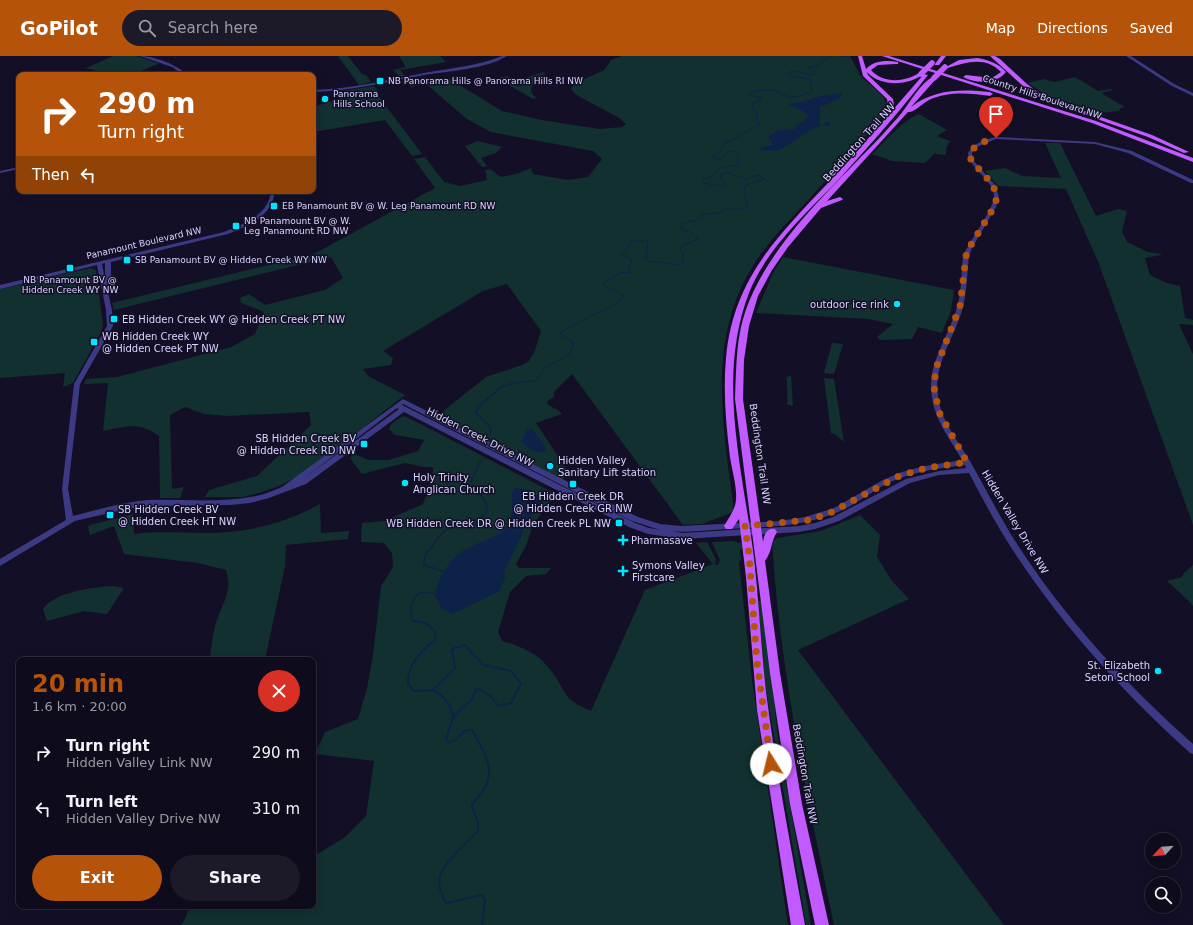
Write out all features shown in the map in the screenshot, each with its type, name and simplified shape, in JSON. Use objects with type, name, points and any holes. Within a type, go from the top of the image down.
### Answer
[{"type":"main road","points":[[860,56],[866,76],[890,99],[891,105],[884,125]]},
{"type":"main road","name":"Country Hills Boulevard NW","points":[[884,56],[1071,115],[1144,140],[1193,160]]},
{"type":"main road","name":"Country Hills Boulevard NW","points":[[893,56],[1102,121],[1190,153]]},
{"type":"main road","points":[[938,56],[935,70],[985,80],[999,77],[1004,72],[998,66],[977,60],[958,62],[946,67]]},
{"type":"main road","name":"Beddington Trail NW","points":[[822,925],[796,804],[775,673],[739,399],[740,357],[744,331],[751,303],[770,265],[789,239],[897,122],[924,89],[944,56]]},
{"type":"main road","name":"Beddington Trail NW","points":[[798,925],[763,710],[745,529],[730,405],[729,385],[731,351],[735,328],[742,304],[755,274],[771,249],[884,125],[911,88],[924,75],[946,67],[953,56]]},
{"type":"main road","points":[[975,56],[997,62],[1011,71]]},
{"type":"main road","points":[[992,56],[1011,71],[1027,87],[1048,99],[1156,138],[1190,153]]},
{"type":"main road","points":[[924,75],[909,80],[893,81],[875,77],[868,70],[872,65],[876,64],[898,63],[972,84]]},
{"type":"main road","points":[[864,72],[876,79],[902,86]]},
{"type":"main road","points":[[911,88],[924,89]]},
{"type":"main road","points":[[897,122],[924,99],[936,95],[957,92],[975,92],[996,95],[1071,115]]},
{"type":"main road","points":[[816,210],[829,202],[840,199]]},
{"type":"main road","points":[[729,526],[735,518],[741,500]]},
{"type":"main road","points":[[760,560],[766,552],[768,537],[772,532]]},
{"type":"street","points":[[142,56],[173,66],[182,72]]},
{"type":"street","points":[[151,56],[176,64],[188,72]]},
{"type":"street","points":[[316,91],[340,90],[482,64],[505,56]]},
{"type":"street","points":[[1128,56],[1173,85],[1193,95]]},
{"type":"street","name":"Hidden Valley Drive NW","points":[[1193,182],[1130,152],[1095,143],[1005,138],[989,140],[974,147],[970,153],[971,160],[990,180],[997,197],[994,207],[969,248],[966,256],[960,306],[936,368],[934,387],[939,412],[1023,560],[1046,593],[1111,669],[1193,750]]},
{"type":"street","points":[[0,172],[16,169]]},
{"type":"street","name":"Panamount Boulevard NW","points":[[0,287],[226,233],[243,226],[260,216],[268,208],[272,200],[273,194]]},
{"type":"street","points":[[105,287],[108,279],[108,261]]},
{"type":"street","points":[[0,563],[53,531],[73,521],[69,510],[65,489],[77,388],[82,374],[110,326],[110,316],[105,287],[101,280],[99,263]]},
{"type":"street","name":"Hidden Creek Drive NW","points":[[73,521],[127,506],[166,502],[230,502],[261,497],[285,489],[304,482],[402,405],[542,476],[632,525],[683,536],[756,528]]},
{"type":"street","points":[[756,528],[809,520],[837,510],[899,476],[927,468],[967,462]]},
{"type":"street","points":[[756,528],[772,532],[804,528],[836,519],[908,481],[940,473],[971,470]]},
{"type":"street","name":"Hidden Creek Drive NW","points":[[649,528],[688,529],[729,526],[745,529]]},
{"type":"green space","points":[[113,56],[136,56],[158,63],[138,72],[100,72],[86,68]]},
{"type":"green space","points":[[338,56],[348,56],[362,74],[367,76],[371,82],[359,85]]},
{"type":"green space","points":[[399,56],[440,56],[446,62],[400,70],[405,76],[399,76],[393,70],[406,67]]},
{"type":"green space","points":[[622,56],[850,56],[860,75],[882,95],[885,100],[886,110],[884,114],[847,158],[769,244],[754,264],[739,294],[729,324],[724,354],[722,385],[723,417],[734,512],[702,524],[683,525],[572,374],[554,392],[554,397],[547,401],[548,405],[558,410],[562,414],[536,423],[569,473],[562,480],[437,416],[486,377],[522,365],[529,361],[535,350],[541,331],[507,284],[483,291],[383,351],[393,358],[391,365],[363,369],[368,376],[405,395],[305,473],[279,486],[243,497],[205,497],[209,490],[257,476],[311,425],[309,412],[227,416],[204,414],[185,407],[170,415],[172,489],[184,487],[180,498],[160,498],[159,436],[144,428],[132,426],[103,431],[108,383],[84,384],[86,379],[117,377],[231,347],[255,334],[264,312],[241,303],[240,298],[249,294],[265,305],[325,290],[343,278],[331,257],[114,310],[112,303],[314,254],[435,188],[414,159],[425,157],[444,182],[460,186],[487,180],[485,170],[490,169],[501,177],[519,173],[531,168],[533,174],[568,180],[588,177],[602,159],[593,151],[491,132],[467,119],[426,84],[411,87],[405,81],[409,79],[414,85],[448,78],[502,111],[542,120],[599,129],[622,127],[626,124],[619,118],[575,94],[571,89],[574,84],[604,70],[611,60]]},
{"type":"green space","points":[[543,72],[546,73],[536,79],[531,87],[532,94],[537,98],[533,99],[497,78],[507,76],[520,80]]},
{"type":"green space","points":[[1075,77],[1098,91],[1114,90],[1101,93],[1125,107],[1119,109],[1120,111],[1098,113],[1047,96],[1028,83],[1044,79],[1054,82]]},
{"type":"green space","points":[[374,86],[378,91],[377,94],[422,154],[412,156],[385,120],[316,132],[316,106],[339,99],[335,92]]},
{"type":"green space","points":[[919,114],[947,130],[937,136],[950,141],[946,149],[946,155],[934,154],[925,163],[892,161],[872,154],[901,126],[913,116]]},
{"type":"green space","points":[[478,141],[502,147],[496,153],[481,158],[487,166],[482,167],[465,146]]},
{"type":"green space","points":[[1045,143],[1060,143],[1096,216],[1118,209],[1127,211],[1122,231],[1127,242],[1148,252],[1161,254],[1145,258],[1150,275],[1167,283],[1180,286],[1185,318],[1193,320],[1193,325],[1179,324],[1193,354],[1193,525],[1099,264],[1066,189],[998,186],[985,171],[1005,168],[1022,176],[1061,178]]},
{"type":"green space","points":[[783,257],[954,290],[951,311],[942,333],[918,327],[912,339],[880,340],[877,337],[893,324],[868,319],[756,313],[773,273]]},
{"type":"green space","points":[[90,268],[96,270],[103,326],[73,383],[63,387],[65,373],[0,378],[0,289]]},
{"type":"green space","points":[[832,343],[843,344],[834,374],[824,373]]},
{"type":"green space","points":[[791,375],[792,406],[787,404],[786,378]]},
{"type":"green space","points":[[824,378],[834,379],[844,442],[835,434],[831,433]]},
{"type":"green space","points":[[405,416],[556,494],[534,523],[526,546],[516,564],[519,568],[551,568],[546,574],[526,576],[510,592],[498,632],[502,641],[521,647],[538,657],[551,670],[567,696],[578,705],[591,711],[645,590],[713,564],[696,543],[707,542],[716,559],[715,565],[718,565],[720,560],[712,542],[741,542],[744,548],[740,550],[741,560],[739,562],[752,680],[788,925],[181,925],[186,917],[188,909],[316,909],[316,855],[345,837],[366,816],[374,761],[316,754],[316,752],[325,732],[358,719],[367,688],[373,655],[381,586],[393,567],[392,553],[384,543],[361,542],[362,523],[384,521],[423,504],[433,478],[433,467],[423,467],[405,463],[362,474],[350,458],[353,453],[368,460],[388,460],[418,451],[424,440],[395,435],[389,429],[391,425]]},
{"type":"green space","points":[[320,504],[321,533],[349,531],[348,539],[286,545],[285,566],[266,657],[210,657],[215,627],[228,589],[228,577],[226,570],[198,563],[124,554],[114,526],[90,535],[88,527],[90,525],[133,514],[134,534],[169,532],[220,533],[264,526],[293,517]]},
{"type":"green space","points":[[860,515],[880,535],[877,557],[892,581],[909,599],[798,650],[1004,925],[834,925],[814,830],[788,686],[781,638],[772,541],[777,538],[821,531]]},
{"type":"green space","points":[[1193,565],[1193,606],[1167,581],[1182,577],[1184,573]]},
{"type":"green space","points":[[113,586],[124,588],[107,614],[84,611],[47,621],[43,609],[48,603],[56,598],[85,589]]},
{"type":"green space","points":[[758,601],[761,601],[767,633],[777,730],[811,925],[806,925],[765,683]]},
{"type":"water","points":[[841,93],[842,96],[835,101],[820,107],[820,125],[825,124],[826,121],[830,122],[830,127],[826,125],[814,128],[780,150],[766,151],[759,149],[772,145],[772,141],[768,138],[771,135],[780,130],[795,129],[797,124],[804,121],[808,116],[804,112],[788,104],[829,94]]},
{"type":"water","points":[[531,429],[546,448],[544,452],[531,450],[521,441],[527,430]]},
{"type":"water","points":[[516,488],[531,491],[537,495],[541,501],[523,528],[522,535],[504,572],[505,577],[500,591],[452,614],[442,609],[435,596],[441,576],[458,554],[469,547],[496,536],[506,528],[511,515],[512,492]]},
{"type":"waterway","points":[[512,384],[535,380],[545,368],[567,356],[570,353],[573,342],[562,336],[560,333],[588,317],[603,311],[624,296],[617,291],[604,286],[603,284],[619,273],[630,272],[629,269],[632,260],[631,258],[621,255],[631,244],[631,241],[648,241],[646,258],[648,261],[679,265],[682,264],[684,260],[680,246],[698,239],[691,232],[681,230],[682,224],[695,220],[702,215],[718,213],[726,209],[744,209],[747,207],[744,188],[746,185],[765,179],[758,175],[746,179],[726,172],[720,175],[725,185],[719,186],[704,183],[703,180],[713,176],[721,167],[736,165],[739,163],[737,152],[729,151],[718,160],[711,157],[718,153],[726,143],[759,125],[756,117],[757,113],[752,107],[753,104],[762,98],[750,95],[749,93],[754,91],[773,90],[791,98],[812,92],[810,79],[789,76],[789,72],[796,71],[813,75],[815,73],[808,68],[819,65],[821,62],[830,57],[829,56]]},
{"type":"waterway","points":[[841,56],[850,57]]},
{"type":"waterway","points":[[490,434],[491,428],[476,413],[477,408],[501,387],[512,384]]},
{"type":"waterway","points":[[446,572],[424,565],[425,557],[428,550],[446,530],[478,519],[486,512],[487,507],[485,500],[474,488],[471,481],[480,462]]},
{"type":"waterway","points":[[413,621],[411,606],[416,596],[419,593],[433,593],[436,595]]},
{"type":"waterway","points":[[413,621],[426,623],[436,632],[435,640],[420,654],[412,665],[408,677],[408,684],[414,691],[433,690]]},
{"type":"waterway","points":[[433,690],[455,668],[452,649],[465,645],[483,665],[511,671],[521,684],[511,703],[498,706],[491,696],[477,688],[472,699],[453,717]]},
{"type":"waterway","points":[[433,690],[447,701],[451,708],[453,717]]},
{"type":"waterway","points":[[453,717],[446,739],[448,742],[454,741],[466,730],[472,730],[487,759],[489,777],[481,794],[472,804],[472,808],[478,821],[478,831],[448,862],[440,876],[439,885],[440,891],[446,903],[482,895],[485,900],[482,925]]},
{"type":"place","name":"NB Panorama Hills @ Panorama Hills RI NW","points":[[380,81]]},
{"type":"place","name":"Panorama Hills School","points":[[325,99]]},
{"type":"place","name":"EB Panamount BV @ W. Leg Panamount RD NW","points":[[274,206]]},
{"type":"place","name":"NB Panamount BV @ W. Leg Panamount RD NW","points":[[236,226]]},
{"type":"place","name":"SB Panamount BV @ Hidden Creek WY NW","points":[[127,260]]},
{"type":"place","name":"NB Panamount BV @ Hidden Creek WY NW","points":[[70,268]]},
{"type":"place","name":"outdoor ice rink","points":[[897,304]]},
{"type":"place","name":"EB Hidden Creek WY @ Hidden Creek PT NW","points":[[114,319]]},
{"type":"place","name":"WB Hidden Creek WY @ Hidden Creek PT NW","points":[[94,342]]},
{"type":"place","name":"SB Hidden Creek BV @ Hidden Creek RD NW","points":[[364,444]]},
{"type":"place","name":"Hidden Valley Sanitary Lift station","points":[[550,466]]},
{"type":"place","name":"Holy Trinity Anglican Church","points":[[405,483]]},
{"type":"place","name":"EB Hidden Creek DR @ Hidden Creek GR NW","points":[[573,484]]},
{"type":"place","name":"SB Hidden Creek BV @ Hidden Creek HT NW","points":[[110,515]]},
{"type":"place","name":"WB Hidden Creek DR @ Hidden Creek PL NW","points":[[619,523]]},
{"type":"place","name":"Pharmasave","points":[[623,540]]},
{"type":"place","name":"Symons Valley Firstcare","points":[[623,571]]},
{"type":"place","name":"St. Elizabeth Seton School","points":[[1158,671]]},
{"type":"route","points":[[771,764],[757,662],[752,583],[745,526],[809,520],[830,513],[899,476],[927,468],[967,462],[939,412],[934,387],[936,368],[960,306],[966,256],[982,224],[994,207],[997,197],[990,180],[971,160],[970,153],[974,147],[979,144],[996,138]]}]
